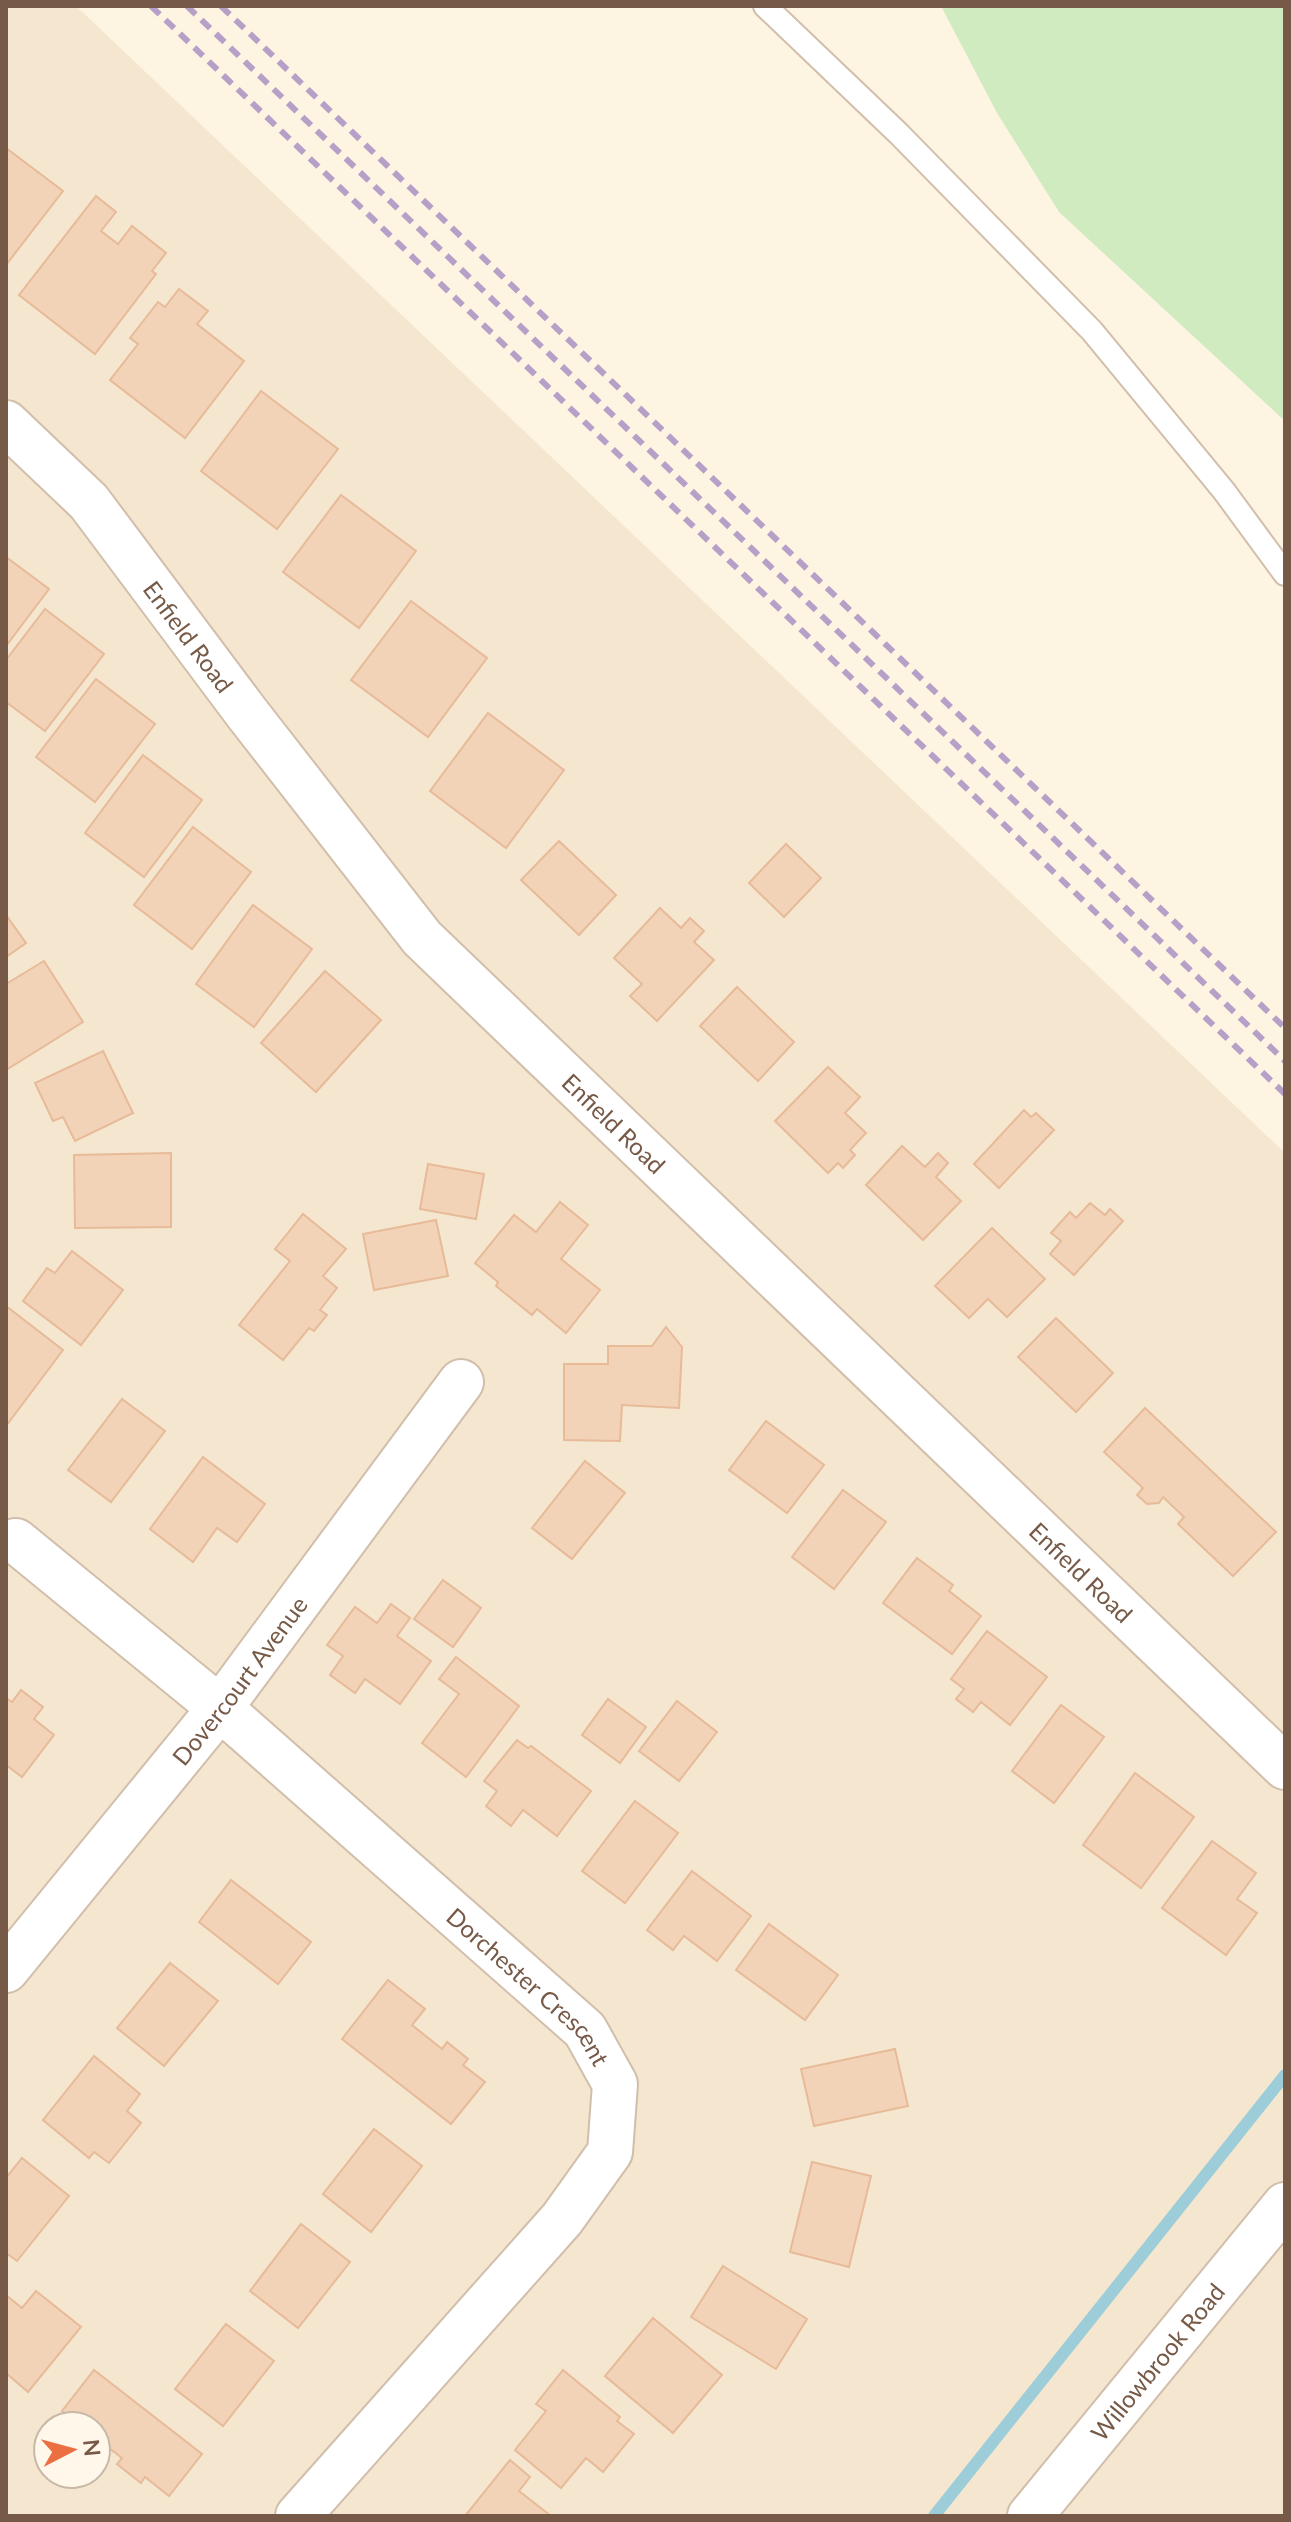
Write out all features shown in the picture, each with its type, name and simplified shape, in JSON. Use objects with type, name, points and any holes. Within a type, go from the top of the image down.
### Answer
[{"type":"street","name":"Enfield Road","points":[[6,423],[89,502],[246,712],[422,938],[1285,1767]]},
{"type":"street","name":"Dovercourt Avenue","points":[[6,1970],[220,1708],[461,1382]]},
{"type":"street","name":"Dorchester Crescent","points":[[16,1541],[220,1708],[585,2030],[615,2084],[610,2152],[562,2219],[298,2516]]},
{"type":"street","name":"Willowbrook Road","points":[[1030,2516],[1285,2205]]},
{"type":"lane","points":[[765,6],[899,134],[1092,331],[1224,491],[1285,574]]},
{"type":"shaded area","points":[[6,6],[76,6],[1285,1153],[1285,2516],[6,2516]]},
{"type":"green space","points":[[941,6],[1285,6],[1285,421],[1059,212],[997,113]]},
{"type":"building","points":[[6,148],[63,191],[6,265]]},
{"type":"building","points":[[96,196],[116,212],[101,231],[118,244],[132,226],[166,253],[152,271],[156,274],[95,354],[19,295]]},
{"type":"building","points":[[179,289],[208,311],[197,324],[244,361],[185,438],[110,380],[138,344],[130,338],[158,302],[165,307]]},
{"type":"building","points":[[261,391],[338,449],[277,529],[201,471]]},
{"type":"building","points":[[341,495],[416,551],[359,628],[283,572]]},
{"type":"building","points":[[6,557],[49,589],[6,646]]},
{"type":"building","points":[[411,601],[487,658],[428,737],[351,680]]},
{"type":"building","points":[[45,609],[104,654],[45,731],[6,702],[6,660]]},
{"type":"building","points":[[96,679],[155,724],[95,802],[36,757]]},
{"type":"building","points":[[488,713],[564,770],[506,848],[430,791]]},
{"type":"building","points":[[143,755],[202,800],[144,877],[85,833]]},
{"type":"building","points":[[193,827],[251,872],[192,949],[134,905]]},
{"type":"building","points":[[559,841],[616,895],[579,935],[521,880]]},
{"type":"building","points":[[786,844],[821,878],[784,917],[749,883]]},
{"type":"building","points":[[253,905],[312,949],[254,1027],[196,984]]},
{"type":"building","points":[[660,908],[681,928],[690,918],[704,931],[694,942],[714,960],[657,1021],[630,996],[642,984],[614,958]]},
{"type":"building","points":[[6,915],[26,943],[6,957]]},
{"type":"building","points":[[44,961],[83,1022],[6,1070],[6,984]]},
{"type":"building","points":[[325,971],[381,1020],[316,1092],[261,1043]]},
{"type":"building","points":[[737,987],[794,1042],[758,1081],[700,1026]]},
{"type":"building","points":[[103,1051],[133,1113],[75,1141],[63,1117],[53,1121],[35,1083]]},
{"type":"building","points":[[828,1067],[860,1097],[845,1113],[866,1133],[850,1150],[855,1155],[843,1168],[838,1163],[828,1173],[775,1121]]},
{"type":"building","points":[[1024,1110],[1031,1117],[1036,1113],[1054,1130],[999,1188],[974,1164]]},
{"type":"building","points":[[902,1146],[925,1167],[938,1153],[948,1163],[936,1177],[961,1201],[923,1240],[866,1185]]},
{"type":"building","points":[[171,1153],[171,1227],[75,1228],[74,1155]]},
{"type":"building","points":[[428,1164],[484,1174],[476,1219],[420,1209]]},
{"type":"building","points":[[560,1202],[588,1225],[561,1259],[600,1290],[566,1333],[537,1309],[532,1315],[496,1286],[498,1282],[475,1263],[514,1215],[536,1232]]},
{"type":"building","points":[[1090,1203],[1105,1215],[1110,1209],[1123,1221],[1074,1275],[1050,1254],[1061,1241],[1051,1233],[1070,1212],[1076,1218]]},
{"type":"building","points":[[303,1214],[346,1249],[323,1276],[337,1288],[320,1310],[327,1315],[314,1331],[309,1328],[283,1360],[239,1325],[290,1261],[275,1249]]},
{"type":"building","points":[[436,1220],[448,1276],[374,1290],[363,1234]]},
{"type":"building","points":[[992,1228],[1045,1279],[1007,1317],[988,1299],[969,1318],[935,1286]]},
{"type":"building","points":[[72,1251],[123,1290],[81,1345],[23,1301],[47,1268],[55,1273]]},
{"type":"building","points":[[6,1306],[63,1350],[6,1426]]},
{"type":"building","points":[[1056,1318],[1113,1373],[1076,1412],[1018,1357]]},
{"type":"building","points":[[666,1327],[682,1347],[679,1408],[622,1405],[620,1441],[564,1440],[564,1364],[608,1364],[608,1346],[652,1346]]},
{"type":"building","points":[[122,1399],[165,1431],[111,1502],[68,1470]]},
{"type":"building","points":[[1145,1408],[1276,1532],[1233,1576],[1178,1524],[1184,1517],[1163,1497],[1159,1503],[1147,1504],[1137,1495],[1143,1488],[1104,1452]]},
{"type":"building","points":[[766,1421],[824,1465],[787,1513],[729,1470]]},
{"type":"building","points":[[203,1457],[265,1504],[237,1542],[217,1528],[193,1562],[150,1529]]},
{"type":"building","points":[[585,1461],[625,1493],[572,1559],[532,1528]]},
{"type":"building","points":[[843,1490],[886,1522],[834,1589],[792,1557]]},
{"type":"building","points":[[917,1558],[953,1585],[949,1591],[981,1616],[952,1654],[883,1603]]},
{"type":"building","points":[[443,1580],[481,1608],[453,1647],[414,1619]]},
{"type":"building","points":[[391,1604],[410,1618],[397,1636],[431,1661],[400,1704],[365,1679],[355,1693],[330,1675],[343,1656],[327,1645],[355,1607],[377,1623]]},
{"type":"building","points":[[987,1631],[1047,1677],[1010,1725],[981,1702],[973,1712],[956,1699],[964,1689],[951,1679]]},
{"type":"building","points":[[456,1657],[519,1706],[466,1777],[422,1743],[459,1694],[439,1679]]},
{"type":"building","points":[[21,1690],[43,1707],[34,1719],[54,1735],[22,1777],[6,1765],[6,1698],[12,1702]]},
{"type":"building","points":[[608,1699],[646,1727],[620,1763],[582,1735]]},
{"type":"building","points":[[677,1701],[717,1732],[679,1781],[639,1751]]},
{"type":"building","points":[[1061,1705],[1104,1737],[1054,1803],[1012,1771]]},
{"type":"building","points":[[517,1740],[528,1748],[531,1746],[591,1791],[557,1836],[523,1810],[511,1826],[486,1806],[497,1791],[484,1781]]},
{"type":"building","points":[[1135,1773],[1194,1817],[1141,1888],[1083,1845]]},
{"type":"building","points":[[635,1801],[678,1833],[625,1903],[582,1871]]},
{"type":"building","points":[[1212,1841],[1256,1873],[1237,1899],[1257,1913],[1226,1955],[1162,1908]]},
{"type":"building","points":[[692,1871],[751,1916],[717,1961],[684,1936],[673,1950],[647,1930]]},
{"type":"building","points":[[231,1880],[311,1942],[278,1984],[199,1922]]},
{"type":"building","points":[[769,1924],[838,1975],[805,2020],[736,1970]]},
{"type":"building","points":[[170,1963],[218,2001],[164,2066],[117,2028]]},
{"type":"building","points":[[388,1980],[425,2009],[412,2025],[442,2049],[447,2042],[468,2059],[463,2065],[485,2082],[451,2124],[342,2039]]},
{"type":"building","points":[[895,2049],[908,2106],[814,2126],[801,2069]]},
{"type":"building","points":[[94,2056],[140,2094],[127,2111],[141,2123],[109,2163],[94,2152],[89,2158],[43,2120]]},
{"type":"building","points":[[374,2129],[422,2166],[371,2232],[323,2194]]},
{"type":"building","points":[[22,2158],[69,2196],[17,2261],[6,2253],[6,2178]]},
{"type":"building","points":[[812,2162],[871,2176],[849,2267],[790,2252]]},
{"type":"building","points":[[301,2224],[350,2262],[298,2328],[250,2291]]},
{"type":"building","points":[[723,2266],[807,2319],[776,2369],[691,2317]]},
{"type":"building","points":[[36,2291],[81,2327],[28,2392],[6,2373],[6,2295],[22,2308]]},
{"type":"building","points":[[653,2318],[722,2375],[673,2433],[605,2376]]},
{"type":"building","points":[[226,2324],[274,2361],[223,2426],[175,2389]]},
{"type":"building","points":[[94,2370],[202,2454],[169,2496],[145,2477],[141,2483],[117,2464],[122,2458],[112,2450],[112,2410],[63,2410]]},
{"type":"building","points":[[563,2370],[620,2417],[617,2421],[634,2434],[603,2472],[586,2458],[561,2488],[515,2450],[546,2411],[536,2404]]},
{"type":"building","points":[[510,2460],[530,2477],[519,2491],[551,2516],[465,2516]]},
{"type":"waterway","points":[[934,2516],[1285,2075]]},
{"type":"railway","points":[[151,6],[1285,1094]]},
{"type":"railway","points":[[187,6],[1285,1061]]},
{"type":"railway","points":[[221,6],[1285,1028]]}]
